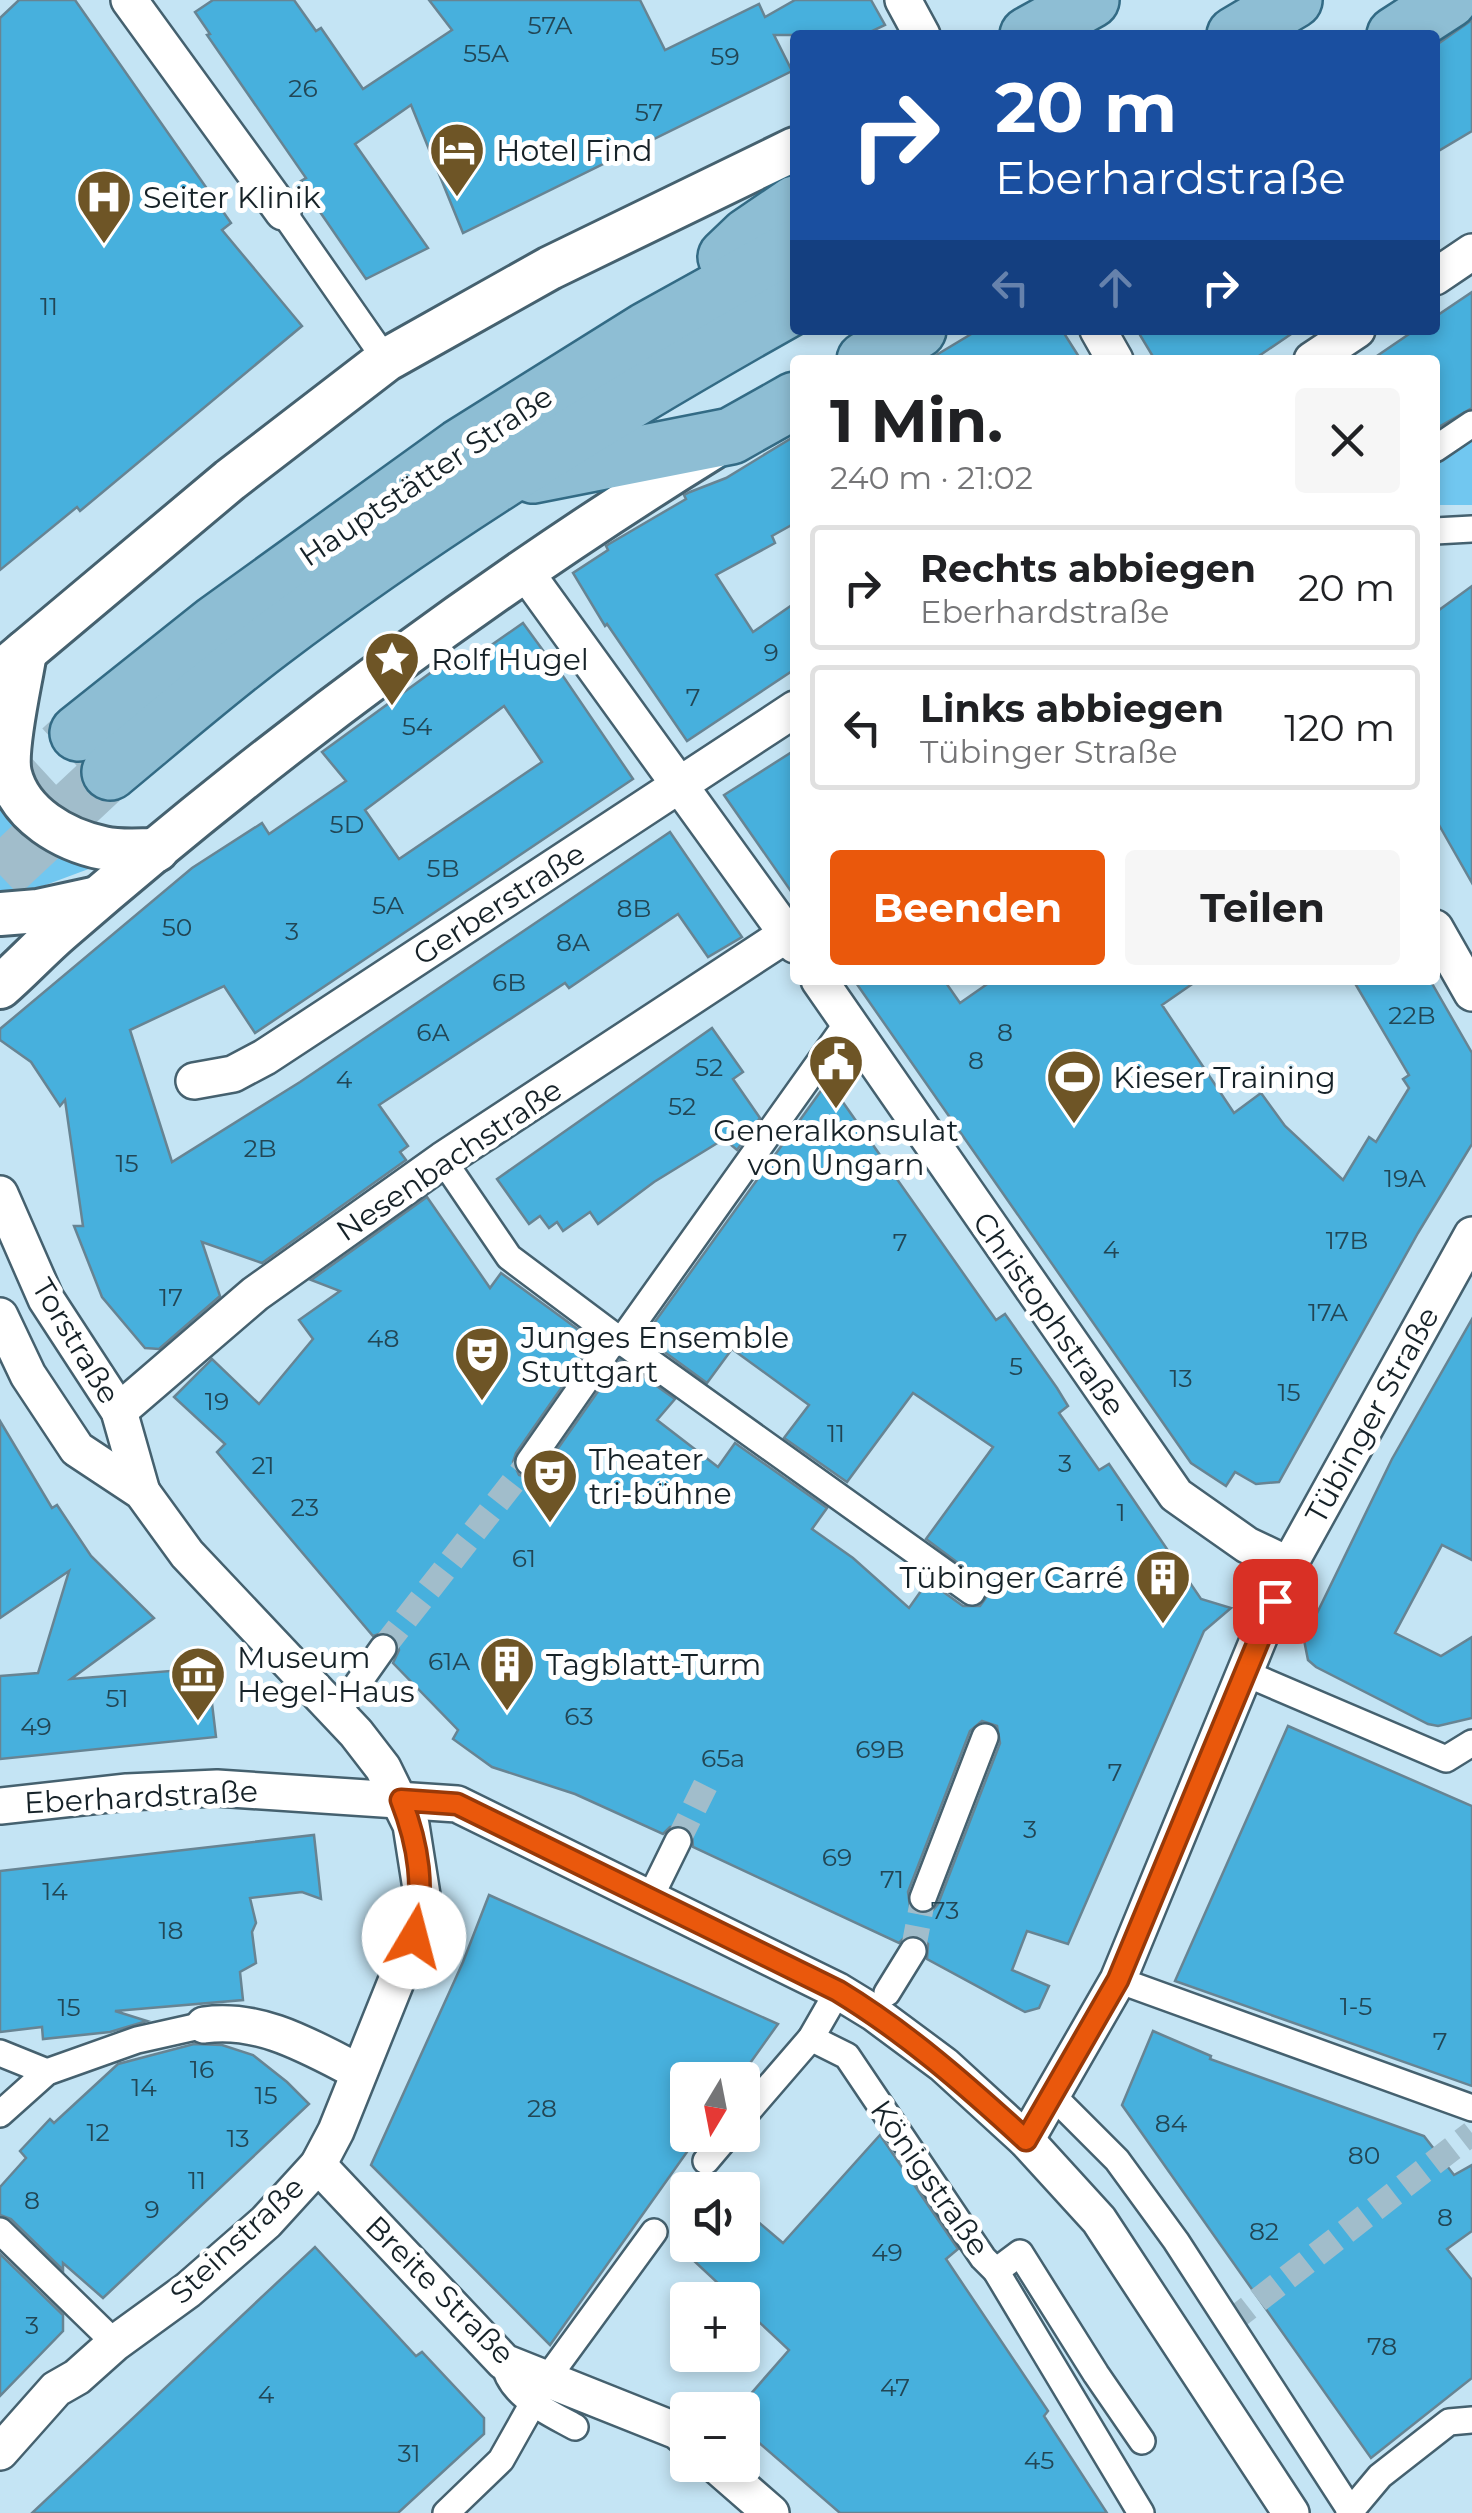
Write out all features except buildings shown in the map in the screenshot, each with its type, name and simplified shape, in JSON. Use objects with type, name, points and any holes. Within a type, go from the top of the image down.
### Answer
[{"type":"main road","points":[[1037,30],[1091,0]]},
{"type":"main road","points":[[1243,30],[1294,0]]},
{"type":"main road","points":[[1403,30],[1449,0]]},
{"type":"main road","points":[[647,330],[748,236],[790,207]]},
{"type":"main road","name":"Hauptstätter Straße","points":[[790,251],[647,330],[460,446],[216,623],[94,752],[268,643],[496,482],[790,308]]},
{"type":"main road","points":[[874,355],[909,335]]},
{"type":"main road","points":[[496,482],[731,436],[790,403]]},
{"type":"street","points":[[130,0],[386,360]]},
{"type":"street","points":[[903,0],[919,30]]},
{"type":"street","points":[[0,689],[12,662],[230,480],[386,360],[550,268],[790,152]]},
{"type":"street","points":[[1440,274],[1472,252]]},
{"type":"street","points":[[1319,355],[1349,335]]},
{"type":"street","points":[[1440,446],[1472,424]]},
{"type":"street","points":[[0,987],[157,850],[350,696],[524,570],[731,436]]},
{"type":"street","points":[[1440,531],[1472,529]]},
{"type":"street","points":[[524,570],[678,787],[790,933]]},
{"type":"street","points":[[12,662],[10,773],[23,802],[46,824],[71,838],[105,849],[157,850]]},
{"type":"street","name":"Gerberstraße","points":[[194,1082],[233,1074],[265,1057],[790,712]]},
{"type":"street","points":[[0,914],[38,911],[102,896]]},
{"type":"street","name":"Nesenbachstraße","points":[[120,1412],[255,1294],[443,1160],[790,937]]},
{"type":"street","points":[[1440,937],[1472,992]]},
{"type":"street","name":"Christophstraße","points":[[822,985],[1176,1495],[1247,1546],[1289,1565]]},
{"type":"street","points":[[529,1462],[610,1346],[620,1342],[848,1022]]},
{"type":"street","points":[[443,1160],[509,1257],[620,1342],[972,1592]]},
{"type":"street","name":"Torstraße","points":[[0,1194],[46,1298],[120,1412],[142,1492]]},
{"type":"street","name":"Tübinger Straße","points":[[1026,2140],[1118,1980],[1289,1565],[1472,1236]]},
{"type":"street","name":"Torstraße","points":[[0,1316],[28,1376],[77,1449],[142,1492],[187,1554],[338,1713],[383,1768],[401,1800]]},
{"type":"street","points":[[338,1713],[383,1648]]},
{"type":"street","points":[[1247,1674],[1446,1759],[1472,1743]]},
{"type":"street","points":[[923,1898],[985,1737]]},
{"type":"street","name":"Eberhardstraße","points":[[0,1806],[127,1792],[217,1788],[457,1804],[838,1991],[944,2065],[1026,2140]]},
{"type":"street","name":"Steinstraße","points":[[0,2452],[56,2389],[78,2377],[115,2343],[188,2290],[266,2222],[318,2164],[336,2132],[414,1937],[420,1910],[418,1857],[401,1800]]},
{"type":"street","points":[[650,1898],[678,1841]]},
{"type":"street","points":[[887,1992],[913,1951]]},
{"type":"street","points":[[1118,1980],[1472,2108]]},
{"type":"street","points":[[760,2097],[811,2038],[838,1991]]},
{"type":"street","points":[[0,2114],[47,2072],[137,2040],[204,2024],[228,2022],[278,2032],[360,2072]]},
{"type":"street","name":"Königstraße","points":[[811,2038],[847,2056],[983,2258],[996,2271],[1020,2253],[1142,2441]]},
{"type":"street","points":[[0,2053],[47,2072]]},
{"type":"street","points":[[1052,2094],[1117,2160],[1176,2241],[1350,2512],[1380,2476],[1448,2422],[1472,2420]]},
{"type":"street","points":[[1026,2140],[1099,2220],[1291,2513]]},
{"type":"street","points":[[706,2162],[714,2152]]},
{"type":"street","name":"Breite Straße","points":[[318,2164],[504,2362],[540,2392],[670,2429]]},
{"type":"street","points":[[0,2231],[115,2343]]},
{"type":"street","points":[[446,2513],[501,2460],[540,2392],[654,2232]]},
{"type":"street","points":[[996,2271],[1142,2513]]},
{"type":"street","points":[[540,2392],[575,2427]]},
{"type":"street","points":[[735,2482],[771,2513]]},
{"type":"shaded area","points":[[1472,437],[1472,505],[1440,505],[1440,460]]},
{"type":"shaded area","points":[[0,789],[94,867],[0,902]]},
{"type":"tunnel","points":[[0,805],[78,733]]},
{"type":"tunnel","points":[[0,875],[110,772]]},
{"type":"tunnel","points":[[383,1648],[529,1462]]},
{"type":"tunnel","points":[[678,1841],[710,1776]]},
{"type":"tunnel","points":[[913,1951],[923,1898]]},
{"type":"tunnel","points":[[1229,2323],[1472,2133]]},
{"type":"place","name":"Hotel Find","points":[[457,199]]},
{"type":"place","name":"Seiter Klinik","points":[[104,246]]},
{"type":"place","name":"Rolf Hugel","points":[[392,708]]},
{"type":"place","name":"Generalkonsulat von Ungarn","points":[[836,1111]]},
{"type":"place","name":"Kieser Training","points":[[1074,1126]]},
{"type":"place","name":"Junges Ensemble Stuttgart","points":[[482,1403]]},
{"type":"place","name":"Theater tri-bühne","points":[[550,1525]]},
{"type":"place","name":"Tübinger Carré","points":[[1163,1626]]},
{"type":"place","name":"Tagblatt-Turm","points":[[507,1713]]},
{"type":"place","name":"Museum Hegel-Haus","points":[[198,1723]]},
{"type":"route","points":[[414,1937],[422,1895],[411,1824],[401,1800],[457,1804],[838,1991],[944,2065],[1026,2140],[1118,1980],[1275,1601]]}]
